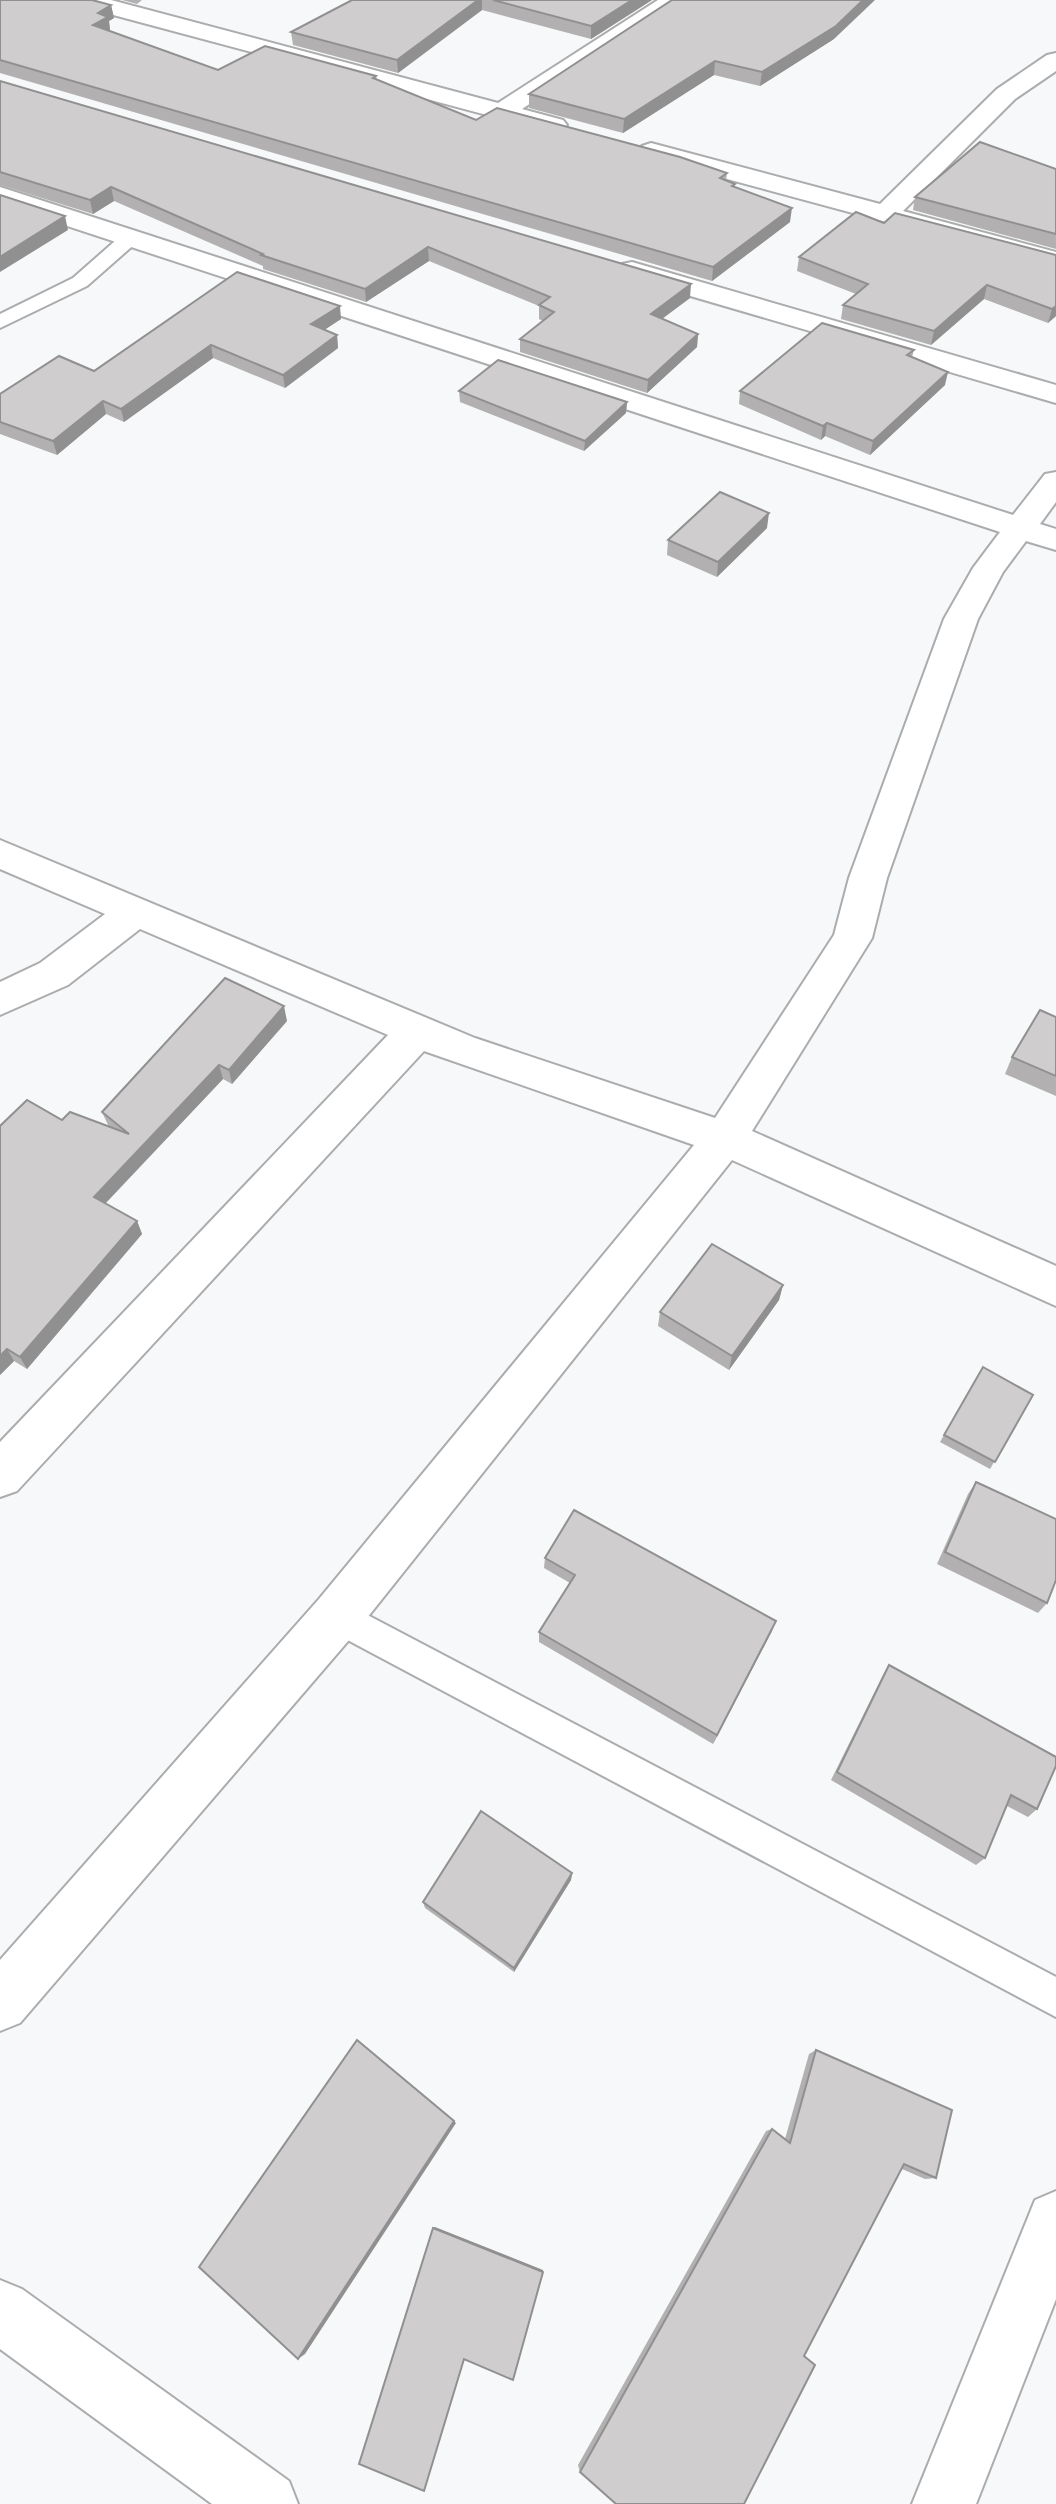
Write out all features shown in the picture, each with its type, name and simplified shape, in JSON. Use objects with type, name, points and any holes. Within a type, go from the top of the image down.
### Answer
[{"type":"street","points":[[84,0],[577,132]]},
{"type":"street","points":[[502,111],[674,0]]},
{"type":"street","points":[[173,24],[204,6]]},
{"type":"street","points":[[885,214],[1006,94],[1056,60]]},
{"type":"street","points":[[623,144],[1056,260]]},
{"type":"street","points":[[0,195],[1038,535]]},
{"type":"street","points":[[612,264],[1056,394]]},
{"type":"street","points":[[0,2003],[337,1616],[725,1138],[853,938],[868,878],[961,619],[989,568],[1038,535],[1056,481]]},
{"type":"street","points":[[0,854],[461,1049],[725,1138],[1056,1287]]},
{"type":"street","points":[[0,1000],[54,974],[137,911]]},
{"type":"street","points":[[0,1475],[418,1030]]},
{"type":"street","points":[[944,2504],[1056,2221]]},
{"type":"street","points":[[0,2311],[266,2504]]},
{"type":"lane","points":[[0,322],[80,282],[130,238]]},
{"type":"lane","points":[[337,1616],[1056,1998]]},
{"type":"building","points":[[0,0],[92,0],[111,5],[98,13],[108,17],[93,25],[218,70],[265,46],[376,76],[373,78],[476,120],[497,108],[680,157],[727,173],[720,178],[735,184],[732,186],[792,208],[713,267],[0,60]]},
{"type":"building","points":[[352,0],[478,0],[397,60],[291,32]]},
{"type":"building","points":[[493,0],[632,0],[591,26]]},
{"type":"building","points":[[672,0],[863,0],[836,26],[762,72],[715,61],[624,119],[529,94]]},
{"type":"building","points":[[0,81],[691,284],[651,314],[698,334],[648,380],[520,339],[554,312],[539,305],[550,297],[428,247],[365,289],[261,255],[111,187],[90,200],[0,172]]},
{"type":"building","points":[[980,142],[1056,169],[1056,234],[915,197]]},
{"type":"building","points":[[0,195],[65,216],[0,257]]},
{"type":"building","points":[[856,212],[884,223],[895,213],[1056,255],[1056,306],[1052,309],[987,285],[934,331],[843,305],[868,284],[799,257]]},
{"type":"building","points":[[237,272],[340,306],[311,324],[337,335],[283,375],[211,345],[121,409],[103,401],[53,441],[0,422],[0,394],[59,356],[94,371]]},
{"type":"building","points":[[822,323],[914,350],[907,355],[948,372],[873,441],[827,423],[823,426],[740,391]]},
{"type":"building","points":[[498,360],[627,402],[585,441],[459,391]]},
{"type":"building","points":[[720,492],[769,513],[718,562],[668,540]]},
{"type":"building","points":[[225,978],[284,1006],[229,1070],[219,1065],[94,1197],[137,1221],[20,1357],[7,1349],[0,1356],[0,1126],[27,1100],[62,1120],[70,1112],[129,1134],[102,1112]]},
{"type":"building","points":[[1040,1010],[1056,1017],[1056,1076],[1012,1057]]},
{"type":"building","points":[[712,1244],[783,1285],[732,1356],[660,1312]]},
{"type":"building","points":[[983,1367],[1033,1395],[995,1462],[944,1435]]},
{"type":"building","points":[[976,1482],[1056,1519],[1056,1580],[1047,1603],[945,1552]]},
{"type":"building","points":[[574,1510],[776,1621],[717,1735],[539,1632],[575,1575],[545,1558]]},
{"type":"building","points":[[889,1665],[1056,1757],[1056,1766],[1037,1809],[1011,1795],[985,1858],[837,1772]]},
{"type":"building","points":[[481,1811],[572,1873],[514,1968],[423,1902]]},
{"type":"building","points":[[357,2040],[454,2121],[298,2359],[199,2267]]},
{"type":"building","points":[[816,2050],[952,2110],[936,2178],[904,2164],[804,2356],[815,2365],[744,2504],[616,2504],[580,2472],[772,2129],[790,2143]]},
{"type":"building","points":[[433,2228],[543,2272],[513,2380],[464,2359],[424,2491],[359,2464]]}]
